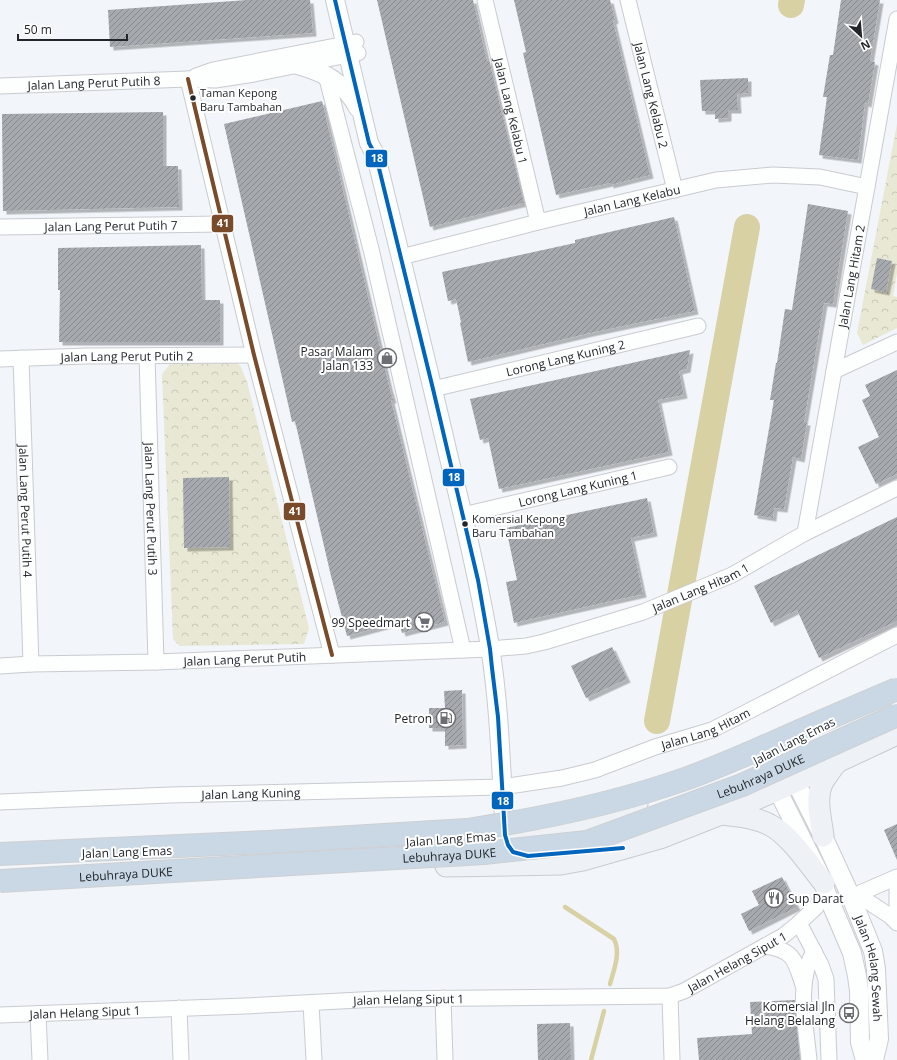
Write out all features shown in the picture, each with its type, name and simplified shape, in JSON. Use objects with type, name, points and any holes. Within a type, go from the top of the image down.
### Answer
[{"type":"highway","name":"Lebuhraya DUKE","points":[[0,855],[268,842],[467,830],[520,822],[578,810],[628,797],[685,779],[740,757],[897,689]]},
{"type":"highway","name":"Lebuhraya DUKE","points":[[0,882],[484,853],[586,842],[742,785],[897,715]]},
{"type":"main road","name":"Jalan Lang Emas","points":[[0,855],[362,845],[505,835],[559,826],[592,819],[691,787],[771,755],[848,713],[897,689]]},
{"type":"main road","points":[[0,888],[175,878],[463,865],[561,864],[583,860],[660,838],[721,814],[897,734]]},
{"type":"main road","points":[[823,836],[819,803],[820,791],[823,781],[837,762]]},
{"type":"main road","points":[[721,814],[743,816],[771,825],[791,842],[825,888]]},
{"type":"main road","points":[[505,835],[508,845],[513,852],[528,856],[623,848]]},
{"type":"street","points":[[335,0],[352,49],[377,141],[376,156]]},
{"type":"street","points":[[346,0],[352,49],[369,143],[376,156],[434,389],[478,580],[490,649],[498,717],[505,835]]},
{"type":"street","name":"Jalan Lang Kelabu 1","points":[[485,0],[538,222]]},
{"type":"street","name":"Jalan Lang Kelabu 2","points":[[628,0],[674,190]]},
{"type":"street","name":"Jalan Lang Hitam 2","points":[[805,533],[867,187],[891,88],[897,19]]},
{"type":"street","name":"Jalan Lang Perut Putih 8","points":[[0,86],[188,79],[216,80],[298,65],[352,49]]},
{"type":"street","name":"Jalan Lang Perut Putih 8","points":[[188,79],[213,70],[352,49]]},
{"type":"street","points":[[298,65],[326,75],[346,89],[354,99],[365,123]]},
{"type":"street","points":[[326,75],[371,249],[463,650]]},
{"type":"street","points":[[188,79],[254,355],[332,655]]},
{"type":"street","name":"Jalan Lang Kelabu","points":[[401,257],[538,222],[716,180],[773,175],[820,177],[867,187]]},
{"type":"street","name":"Jalan Lang Perut Putih 7","points":[[0,227],[222,224]]},
{"type":"street","name":"Lorong Lang Kuning 2","points":[[434,389],[698,326]]},
{"type":"street","points":[[834,370],[897,342]]},
{"type":"street","name":"Jalan Lang Perut Putih 2","points":[[0,359],[86,356],[254,355]]},
{"type":"street","name":"Jalan Lang Perut Putih 3","points":[[147,356],[156,662]]},
{"type":"street","name":"Jalan Lang Perut Putih 4","points":[[21,358],[31,664]]},
{"type":"street","name":"Lorong Lang Kuning 1","points":[[463,515],[669,467]]},
{"type":"street","name":"Jalan Lang Hitam 1","points":[[490,649],[526,646],[569,636],[653,608],[732,575],[805,533],[897,488]]},
{"type":"street","name":"Jalan Lang Hitam","points":[[502,788],[578,775],[655,747],[712,730],[897,635]]},
{"type":"street","name":"Jalan Lang Perut Putih","points":[[0,666],[31,664],[156,662],[490,649]]},
{"type":"street","name":"Jalan Helang Sewah","points":[[771,755],[786,785],[825,888],[852,953],[859,991],[860,1042],[865,1060]]},
{"type":"street","name":"Jalan Helang Sewah","points":[[786,785],[823,836],[855,896],[873,951],[875,963],[878,1039],[874,1060]]},
{"type":"street","name":"Jalan Lang Kuning","points":[[0,802],[170,795],[502,788]]},
{"type":"street","points":[[855,896],[897,877]]},
{"type":"street","name":"Jalan Helang Siput 1","points":[[0,1015],[379,999],[670,996],[684,991],[783,936],[816,907],[825,888]]},
{"type":"street","points":[[897,889],[897,911]]},
{"type":"street","points":[[855,896],[890,916],[897,923]]},
{"type":"street","points":[[799,923],[814,951],[826,979],[829,1060]]},
{"type":"street","points":[[765,946],[780,948],[794,959],[803,986],[809,1060]]},
{"type":"street","points":[[803,986],[809,960],[814,951]]},
{"type":"street","points":[[670,996],[672,1060]]},
{"type":"street","points":[[443,998],[445,1060]]},
{"type":"street","points":[[311,1003],[314,1060]]},
{"type":"street","points":[[179,1008],[181,1060]]},
{"type":"street","points":[[38,1014],[40,1060]]},
{"type":"green space","points":[[897,124],[897,273],[893,296],[897,297],[897,328],[863,345],[857,333]],"holes":[[[877,258],[892,261],[886,291],[871,289]]]},
{"type":"green space","points":[[237,363],[241,367],[247,382],[309,628],[304,644],[180,646],[173,639],[162,374],[170,364]]},
{"type":"building","points":[[247,0],[310,0],[313,33],[110,47],[108,10]]},
{"type":"building","points":[[377,0],[473,0],[487,61],[489,60],[524,203],[430,227]]},
{"type":"building","points":[[514,0],[610,0],[615,20],[613,21],[650,175],[610,185],[610,183],[556,195],[523,53],[526,52]]},
{"type":"building","points":[[841,0],[880,0],[870,61],[875,62],[868,104],[865,103],[858,160],[819,155],[827,97],[823,97],[830,55],[833,55]]},
{"type":"building","points":[[748,78],[748,93],[737,94],[738,110],[728,110],[728,118],[715,119],[715,111],[702,111],[700,80]]},
{"type":"building","points":[[322,101],[393,400],[391,400],[445,622],[402,633],[399,622],[347,636],[331,576],[295,421],[292,422],[224,124]]},
{"type":"building","points":[[163,112],[163,166],[178,166],[179,207],[3,211],[2,114]]},
{"type":"building","points":[[808,204],[848,211],[833,304],[824,303],[804,422],[807,422],[801,459],[793,457],[784,509],[774,508],[773,518],[754,515],[774,400],[770,400],[785,309],[792,310]]},
{"type":"building","points":[[674,217],[695,311],[590,333],[468,362],[456,299],[448,301],[442,272],[575,243],[575,240]]},
{"type":"building","points":[[201,245],[202,300],[220,300],[220,342],[59,342],[60,290],[58,290],[58,248]]},
{"type":"building","points":[[877,258],[892,261],[886,292],[871,289]]},
{"type":"building","points":[[690,350],[687,369],[679,371],[684,395],[658,400],[669,452],[499,489],[488,438],[480,440],[470,399]]},
{"type":"building","points":[[897,370],[897,474],[876,484],[858,447],[879,437],[862,400],[870,396],[865,385]]},
{"type":"building","points":[[229,477],[230,547],[184,548],[183,478]]},
{"type":"building","points":[[647,498],[654,533],[631,538],[643,594],[514,623],[506,582],[517,580],[506,528]]},
{"type":"building","points":[[897,517],[897,621],[819,658],[797,610],[771,623],[754,586]]},
{"type":"building","points":[[612,647],[627,679],[586,698],[571,666]]},
{"type":"building","name":"Petron","points":[[462,690],[463,745],[445,746],[445,728],[429,728],[429,708],[445,708],[444,691]]},
{"type":"building","points":[[897,824],[897,860],[884,830]]},
{"type":"building","name":"Sup Darat","points":[[782,877],[797,907],[749,931],[741,914],[759,905],[752,891]]},
{"type":"building","points":[[795,1000],[800,1060],[699,1060],[697,1038],[752,1034],[750,1002]]},
{"type":"building","points":[[570,1023],[571,1060],[538,1060],[537,1024]]},
{"type":"waterway","points":[[791,5],[792,0]]},
{"type":"waterway","points":[[657,721],[747,227]]},
{"type":"waterway","points":[[565,907],[614,939],[617,955],[610,984]]},
{"type":"waterway","points":[[591,1060],[604,1011]]},
{"type":"transit line","name":"18","points":[[335,0],[369,143],[376,156],[478,580],[490,649],[498,717],[505,835],[508,845],[513,852],[528,856],[623,848]]},
{"type":"transit line","name":"41","points":[[188,79],[254,355],[332,655]]},
{"type":"place","name":"Taman Kepong Baru Tambahan","points":[[193,98]]},
{"type":"place","name":"Pasar Malam Jalan 133","points":[[387,358]]},
{"type":"place","name":"Komersial Kepong Baru Tambahan","points":[[465,524]]},
{"type":"place","name":"99 Speedmart","points":[[424,622]]},
{"type":"place","name":"Petron","points":[[446,718]]},
{"type":"place","name":"Sup Darat","points":[[774,898]]},
{"type":"place","name":"Komersial Jln Helang Belalang","points":[[849,1013]]}]
